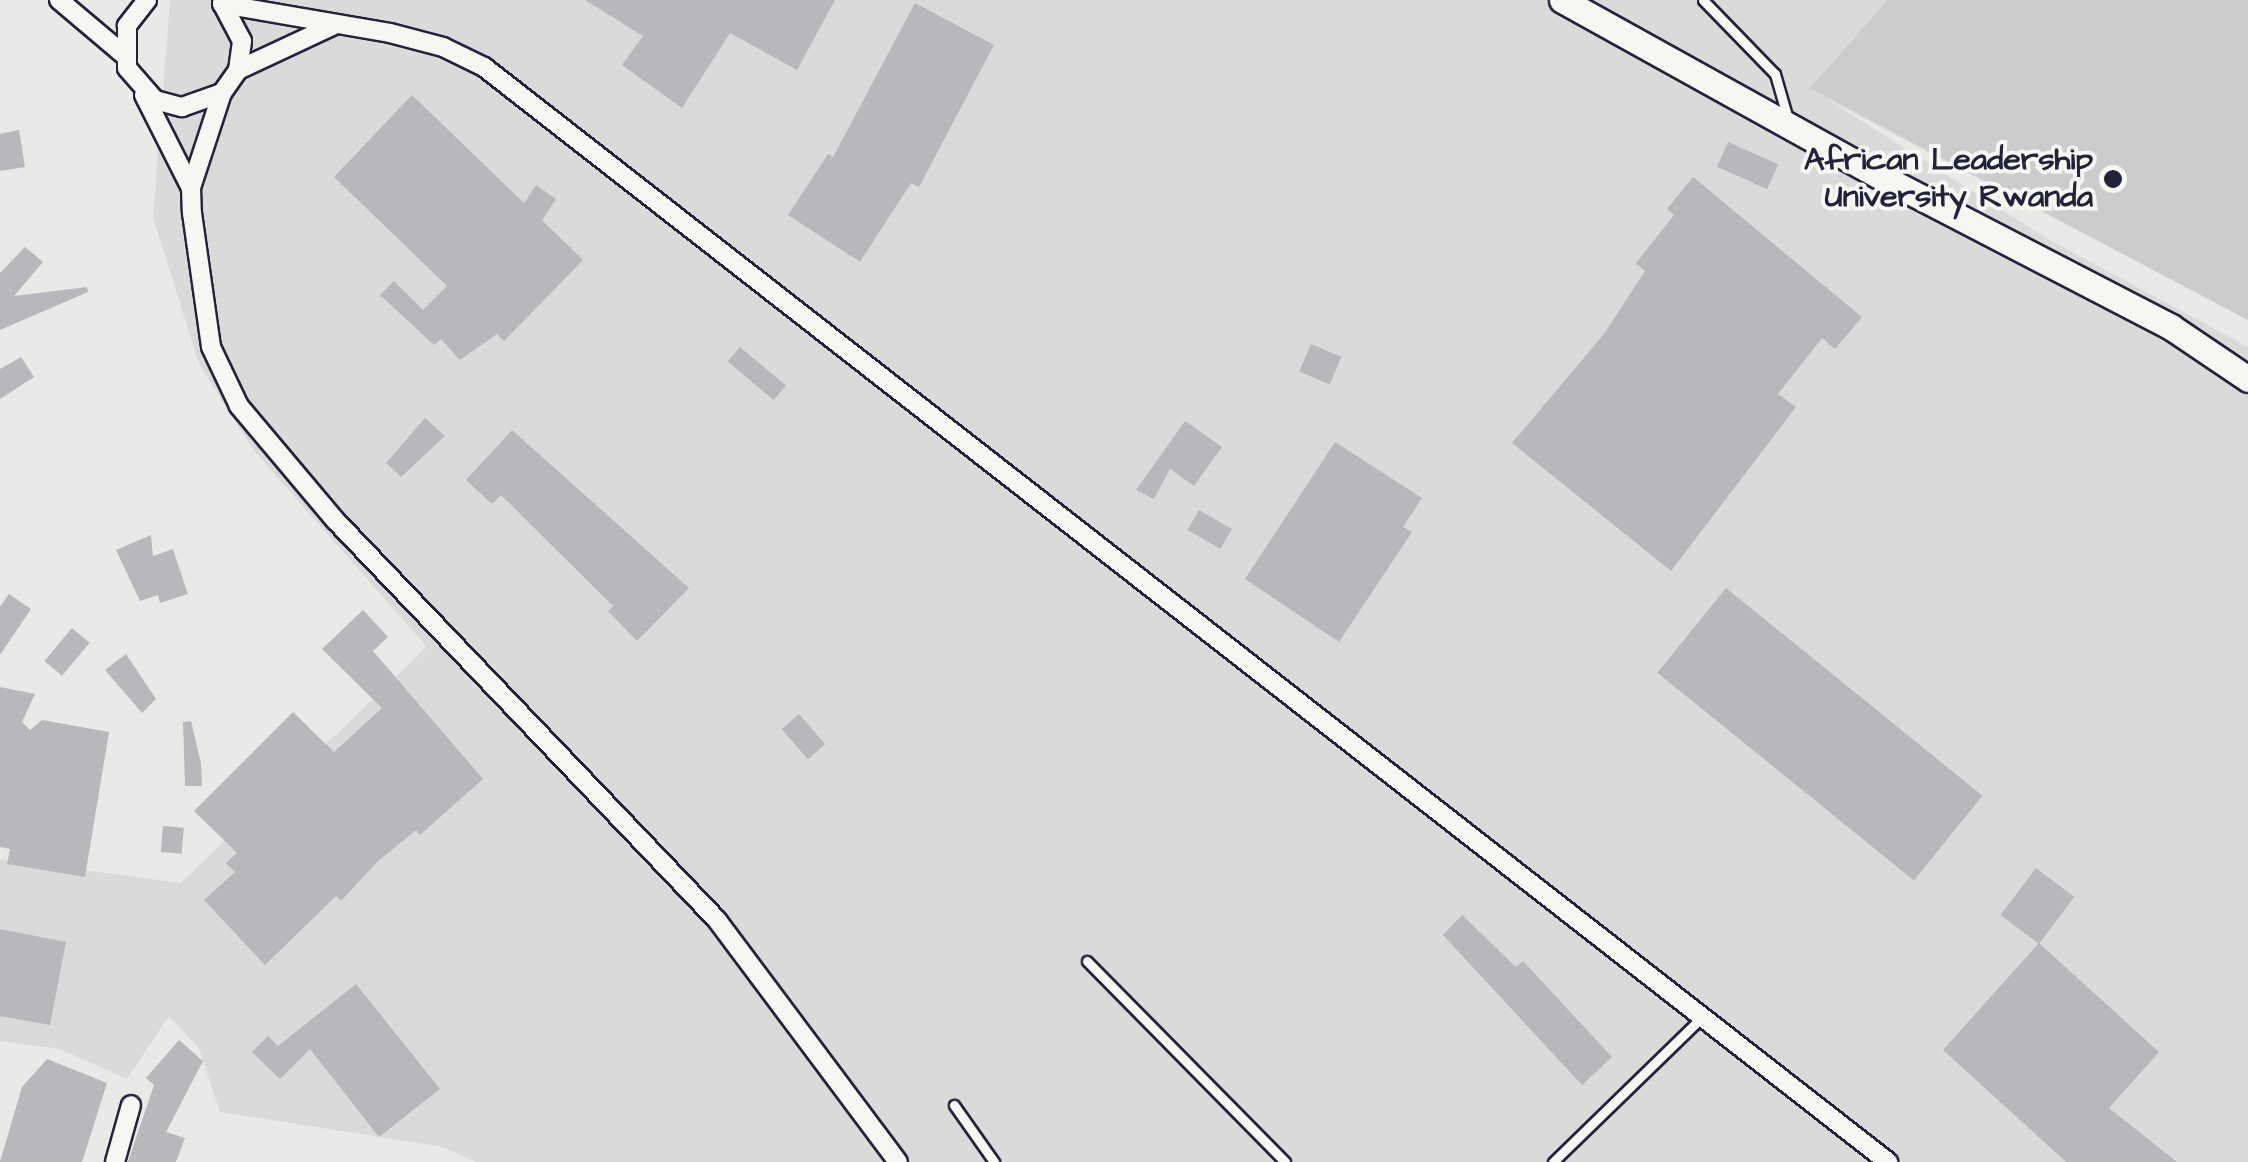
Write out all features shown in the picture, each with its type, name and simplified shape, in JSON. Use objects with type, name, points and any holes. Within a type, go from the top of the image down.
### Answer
[{"type":"main road","points":[[1562,0],[1790,126],[2172,327],[2248,379]]},
{"type":"street","points":[[60,0],[123,54],[191,188],[211,347],[239,406],[336,521],[718,920],[898,1162]]},
{"type":"street","points":[[123,54],[127,26],[139,1]]},
{"type":"street","points":[[220,2],[443,47],[484,66],[1888,1162]]},
{"type":"street","points":[[191,188],[222,93],[238,70],[242,41],[220,2]]},
{"type":"street","points":[[238,70],[334,25]]},
{"type":"street","points":[[143,92],[182,108],[222,93]]},
{"type":"street","points":[[115,1162],[131,1105]]},
{"type":"lane","points":[[1704,0],[1775,74],[1790,126]]},
{"type":"lane","points":[[1088,962],[1286,1162]]},
{"type":"lane","points":[[1553,1162],[1702,1016]]},
{"type":"lane","points":[[954,1105],[994,1162]]},
{"type":"shaded area","points":[[170,0],[2248,0],[2248,320],[1827,99],[2048,239],[2248,347],[2248,1162],[475,1162],[443,1147],[220,1112],[199,1049],[169,1016],[127,1079],[60,1049],[0,1041],[0,859],[181,883],[427,647],[255,452],[199,364],[153,217]]},
{"type":"shaded area","name":"African Leadership University Rwanda","points":[[1888,0],[2248,0],[2248,320],[1810,88]]},
{"type":"building","points":[[585,0],[835,0],[797,70],[730,33],[682,108],[622,65],[643,36]]},
{"type":"building","points":[[915,3],[994,45],[919,187],[911,183],[860,262],[788,215],[828,154],[833,157]]},
{"type":"building","points":[[412,95],[524,203],[536,185],[556,199],[542,220],[583,260],[504,341],[497,334],[460,360],[441,339],[434,345],[380,295],[394,281],[423,310],[447,286],[334,177]]},
{"type":"building","points":[[19,130],[25,167],[0,171],[0,134]]},
{"type":"building","points":[[1728,142],[1778,164],[1767,189],[1717,167]]},
{"type":"building","points":[[1693,177],[1862,317],[1835,349],[1822,338],[1778,394],[1796,407],[1671,571],[1512,443],[1604,334],[1645,271],[1636,263],[1674,215],[1667,209]]},
{"type":"building","points":[[25,247],[43,262],[14,296],[87,287],[88,292],[0,330],[0,273]]},
{"type":"building","points":[[1311,344],[1341,357],[1330,385],[1299,372]]},
{"type":"building","points":[[740,347],[786,386],[774,400],[728,362]]},
{"type":"building","points":[[21,357],[34,377],[0,399],[0,369]]},
{"type":"building","points":[[425,418],[445,436],[401,477],[386,463]]},
{"type":"building","points":[[1185,421],[1222,447],[1194,486],[1170,469],[1154,499],[1136,490]]},
{"type":"building","points":[[512,430],[689,588],[637,641],[608,611],[613,606],[501,495],[492,504],[466,480]]},
{"type":"building","points":[[1335,442],[1422,498],[1403,527],[1412,532],[1339,642],[1245,579]]},
{"type":"building","points":[[1199,510],[1232,529],[1220,549],[1188,530]]},
{"type":"building","points":[[151,535],[153,556],[173,549],[188,594],[160,603],[158,595],[140,601],[116,550]]},
{"type":"building","points":[[1726,588],[1982,796],[1914,880],[1657,673]]},
{"type":"building","points":[[9,594],[31,609],[0,655],[0,607]]},
{"type":"building","points":[[363,610],[388,637],[373,651],[483,779],[420,835],[416,830],[377,862],[341,901],[336,896],[265,965],[204,900],[235,872],[226,863],[237,853],[194,811],[293,712],[334,752],[382,708],[322,649]]},
{"type":"building","points":[[72,628],[90,643],[62,676],[44,661]]},
{"type":"building","points":[[126,654],[156,699],[142,713],[105,670]]},
{"type":"building","points":[[0,687],[35,694],[22,722],[30,730],[42,720],[109,732],[85,877],[7,864],[10,849],[0,847]]},
{"type":"building","points":[[799,714],[825,744],[808,759],[782,729]]},
{"type":"building","points":[[191,721],[202,786],[185,786],[183,722]]},
{"type":"building","points":[[163,826],[184,828],[182,854],[161,852]]},
{"type":"building","points":[[2036,868],[2074,897],[2039,944],[2000,915]]},
{"type":"building","points":[[1462,915],[1516,967],[1523,961],[1612,1057],[1582,1085],[1443,935]]},
{"type":"building","points":[[0,929],[66,942],[50,1025],[0,1016]]},
{"type":"building","points":[[2039,943],[2159,1052],[2109,1108],[2177,1162],[2066,1162],[1943,1050]]},
{"type":"building","points":[[356,984],[440,1089],[379,1137],[310,1049],[280,1079],[252,1052],[268,1036],[278,1046]]},
{"type":"building","points":[[179,1040],[203,1061],[166,1132],[185,1138],[176,1162],[128,1162],[154,1085],[146,1078]]},
{"type":"building","points":[[47,1059],[107,1083],[82,1162],[0,1162],[22,1087]]},
{"type":"place","name":"African Leadership University Rwanda","points":[[2113,179]]}]
